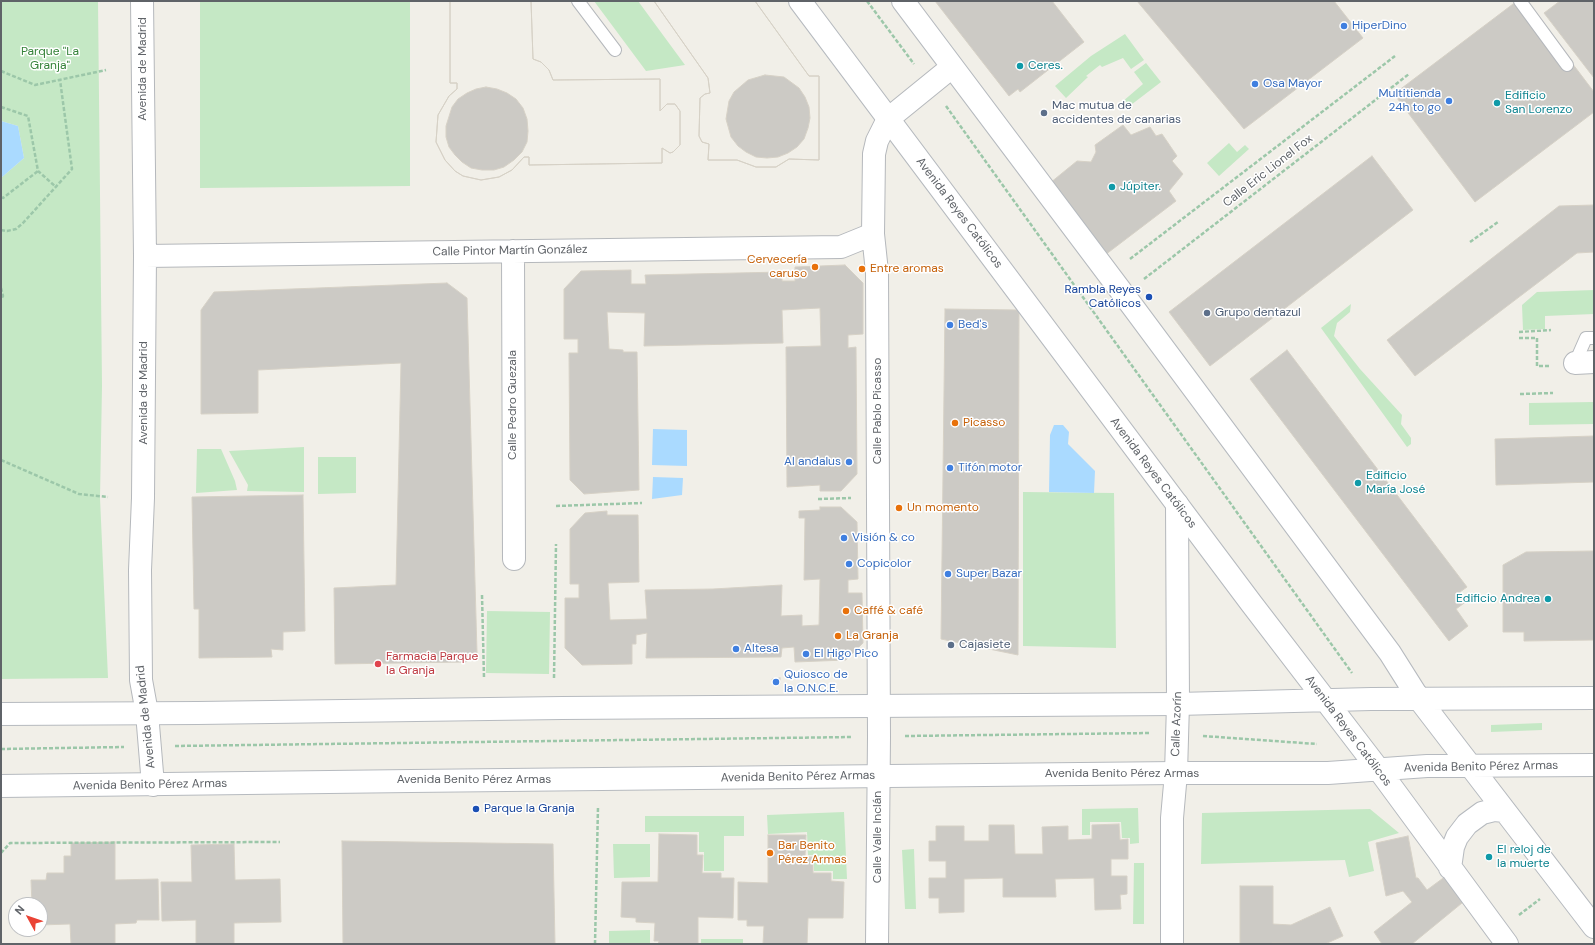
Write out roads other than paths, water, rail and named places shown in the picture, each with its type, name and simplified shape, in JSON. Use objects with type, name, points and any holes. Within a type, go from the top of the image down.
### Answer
[{"type":"street","name":"Avenida de Madrid","points":[[142,1],[145,256],[143,498],[140,585],[141,680],[147,712],[153,785]]},
{"type":"street","name":"Avenida Reyes Católicos","points":[[800,1],[1325,701],[1379,770],[1507,944]]},
{"type":"street","points":[[902,1],[1138,314],[1385,647],[1419,700],[1472,766],[1594,927]]},
{"type":"street","points":[[888,119],[952,67]]},
{"type":"street","name":"Calle Pablo Picasso","points":[[879,706],[878,272],[873,234],[874,154],[877,141],[888,119]]},
{"type":"street","name":"Calle Pintor Martín González","points":[[145,256],[841,247],[873,234]]},
{"type":"street","name":"Calle Pedro Guezala","points":[[513,251],[514,559]]},
{"type":"street","name":"Calle Azorín","points":[[1172,944],[1172,818],[1176,773],[1178,704],[1177,504]]},
{"type":"street","points":[[1,714],[1178,704],[1370,699],[1419,700],[1594,698]]},
{"type":"street","name":"Calle Valle Inclán","points":[[877,944],[879,706]]},
{"type":"street","name":"Avenida Benito Pérez Armas","points":[[1,786],[427,780],[1328,773],[1427,766],[1594,765]]},
{"type":"street","points":[[1450,868],[1454,847],[1458,837],[1467,824],[1482,813],[1494,810],[1505,811]]},
{"type":"lane","points":[[578,1],[615,50]]},
{"type":"lane","points":[[1520,1],[1568,65]]},
{"type":"lane","points":[[1584,363],[1586,338],[1594,338]]},
{"type":"water","points":[[1,121],[18,126],[24,158],[1,178]]},
{"type":"water","points":[[1054,425],[1063,425],[1069,432],[1068,444],[1095,471],[1094,493],[1049,492],[1050,435]]},
{"type":"water","points":[[653,429],[687,430],[687,466],[652,465]]},
{"type":"water","points":[[653,477],[683,478],[682,495],[652,499]]},
{"type":"place","name":"HiperDino","points":[[1344,26]]},
{"type":"place","name":"Ceres.","points":[[1020,66]]},
{"type":"place","name":"Osa Mayor","points":[[1255,84]]},
{"type":"place","name":"Multitienda 24h to go","points":[[1449,101]]},
{"type":"place","name":"Edificio San Lorenzo","points":[[1497,103]]},
{"type":"place","name":"Mac mutua de accidentes de canarias","points":[[1044,113]]},
{"type":"place","name":"Júpiter.","points":[[1112,187]]},
{"type":"place","name":"Cervecería caruso","points":[[815,267]]},
{"type":"place","name":"Entre aromas","points":[[862,269]]},
{"type":"place","name":"Rambla Reyes Católicos","points":[[1149,297]]},
{"type":"place","name":"Grupo dentazul","points":[[1207,313]]},
{"type":"place","name":"Bed's","points":[[950,325]]},
{"type":"place","name":"Picasso","points":[[955,423]]},
{"type":"place","name":"Al andalus","points":[[849,462]]},
{"type":"place","name":"Tifón motor","points":[[950,468]]},
{"type":"place","name":"Edificio María José","points":[[1358,483]]},
{"type":"place","name":"Un momento","points":[[899,508]]},
{"type":"place","name":"Visión & co","points":[[844,538]]},
{"type":"place","name":"Copicolor","points":[[849,564]]},
{"type":"place","name":"Super Bazar","points":[[948,574]]},
{"type":"place","name":"Edificio Andrea","points":[[1548,599]]},
{"type":"place","name":"Caffé & café","points":[[846,611]]},
{"type":"place","name":"La Granja","points":[[838,636]]},
{"type":"place","name":"Cajasiete","points":[[951,645]]},
{"type":"place","name":"Altesa","points":[[736,649]]},
{"type":"place","name":"El Higo Pico","points":[[806,654]]},
{"type":"place","name":"Farmacia Parque la Granja","points":[[378,664]]},
{"type":"place","name":"Quiosco de la O.N.C.E.","points":[[776,682]]},
{"type":"place","name":"Parque la Granja","points":[[476,809]]},
{"type":"place","name":"Bar Benito Pérez Armas","points":[[770,853]]},
{"type":"place","name":"El reloj de la muerte","points":[[1489,857]]},
{"type":"park label","name":"Parque \"La Granja\"","points":[[50,59]]}]
